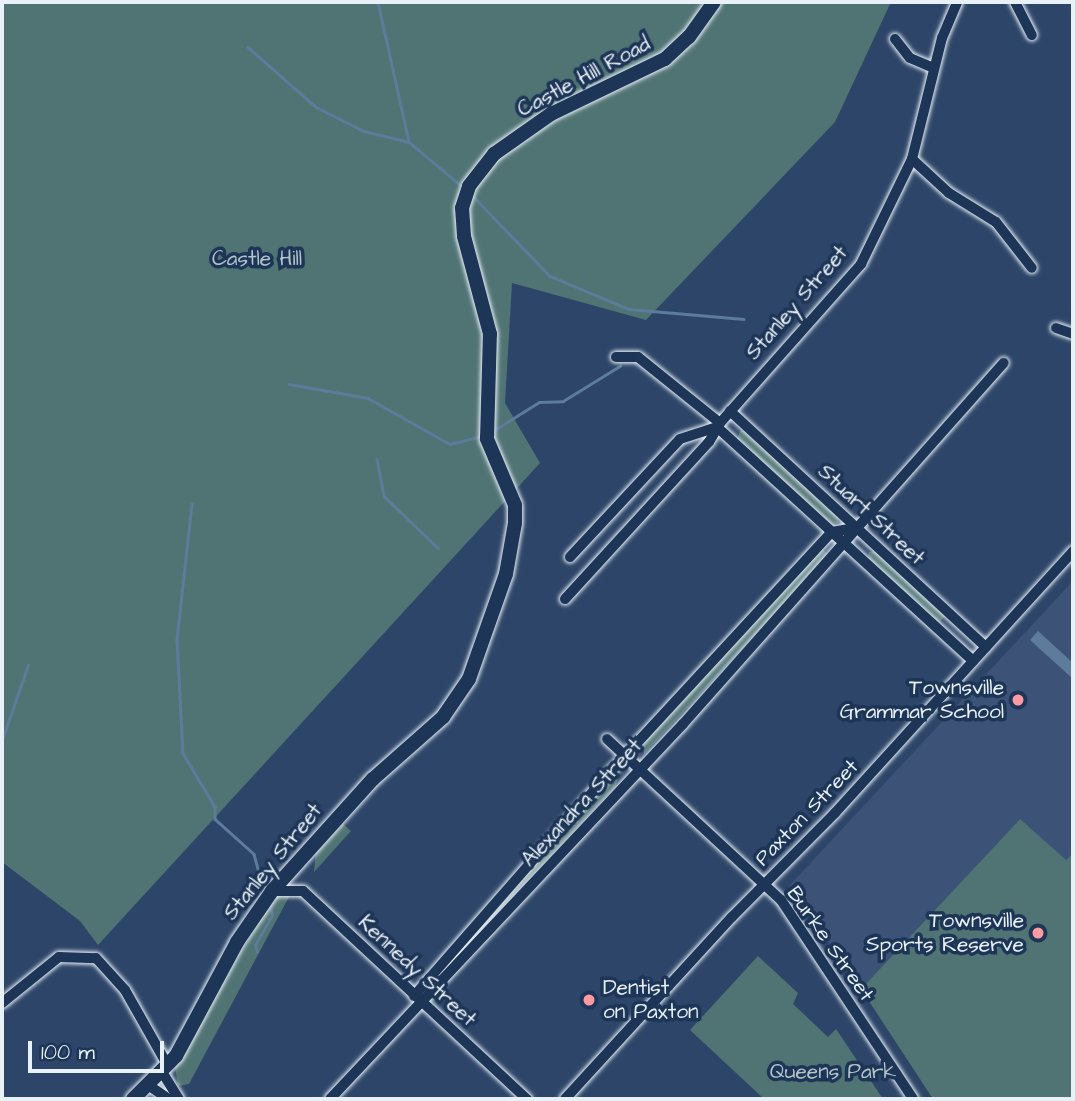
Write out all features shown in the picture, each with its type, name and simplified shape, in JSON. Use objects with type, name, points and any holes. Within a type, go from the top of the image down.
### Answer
[{"type":"main road","name":"Castle Hill Road","points":[[451,708],[469,679],[506,574],[515,523],[515,505],[487,439],[491,334],[464,236],[465,196],[494,154],[528,129],[577,100],[631,79],[665,59],[689,37],[714,2]]},
{"type":"main road","name":"Stanley Street","points":[[133,1099],[165,1069],[237,942],[272,891],[338,814],[451,708]]},
{"type":"street","name":"Stanley Street","points":[[565,599],[709,442],[718,425],[861,264],[912,159],[934,68],[957,2]]},
{"type":"street","points":[[1015,2],[1032,36]]},
{"type":"street","points":[[895,39],[910,58],[934,68]]},
{"type":"street","points":[[912,159],[949,193],[996,222],[1032,268]]},
{"type":"street","points":[[1056,328],[1073,334]]},
{"type":"street","name":"Stuart Street","points":[[616,357],[638,357],[718,425],[974,661]]},
{"type":"street","name":"Alexandra Street","points":[[330,1099],[418,1000],[639,771],[845,544],[855,528],[1004,363]]},
{"type":"street","name":"Stuart Street","points":[[730,411],[986,647]]},
{"type":"street","points":[[570,557],[680,439],[718,425]]},
{"type":"street","points":[[832,532],[855,528]]},
{"type":"street","name":"Alexandra Street","points":[[418,1000],[426,977],[832,532]]},
{"type":"street","name":"Paxton Street","points":[[565,1099],[974,661],[1073,551]]},
{"type":"street","name":"Burke Street","points":[[607,739],[780,900],[913,1099]]},
{"type":"street","name":"Kennedy Street","points":[[272,891],[303,891],[527,1099]]},
{"type":"street","points":[[2,1003],[59,957],[96,958],[125,990],[180,1099]]},
{"type":"street","points":[[148,1085],[169,1099]]},
{"type":"shaded area","name":"Townsville Grammar School","points":[[1073,581],[1073,853],[1066,861],[1020,819],[861,989],[789,886]]},
{"type":"shaded area","points":[[1038,631],[1073,663],[1073,679],[1030,640]]},
{"type":"green space","name":"Castle Hill","points":[[2,2],[891,2],[835,122],[646,320],[512,283],[505,403],[540,463],[98,945],[80,921],[2,862]]},
{"type":"green space","points":[[740,431],[745,431],[838,517],[838,523],[830,524],[737,440]]},
{"type":"green space","points":[[821,548],[829,555],[644,754],[644,743]]},
{"type":"green space","points":[[875,551],[946,615],[939,623],[868,560],[869,552]]},
{"type":"green space","points":[[613,776],[618,779],[615,787],[423,992]]},
{"type":"green space","name":"Townsville Sports Reserve","points":[[1020,819],[1066,860],[1073,853],[1073,1099],[933,1099],[861,989]]},
{"type":"green space","points":[[343,824],[351,831],[314,872],[316,849]]},
{"type":"green space","points":[[291,893],[189,1084],[178,1086],[175,1067],[243,948],[276,895]]},
{"type":"green space","name":"Queens Park","points":[[758,956],[798,993],[793,1004],[828,1037],[836,1029],[883,1099],[764,1099],[690,1030]]},
{"type":"waterway","points":[[378,2],[409,142]]},
{"type":"waterway","points":[[248,47],[316,107],[364,131],[409,142],[464,188]]},
{"type":"waterway","points":[[472,195],[550,276],[629,309],[744,319]]},
{"type":"waterway","points":[[493,431],[539,402],[563,401],[620,366]]},
{"type":"waterway","points":[[289,384],[368,398],[450,444],[481,436]]},
{"type":"waterway","points":[[377,459],[384,496],[438,548]]},
{"type":"waterway","points":[[192,504],[177,640],[183,753],[215,807],[215,819],[254,854],[260,877]]},
{"type":"waterway","points":[[2,740],[28,665]]},
{"type":"waterway","points":[[257,952],[255,945],[272,915],[270,906]]},
{"type":"place","name":"Townsville Grammar School","points":[[1018,700]]},
{"type":"place","name":"Townsville Sports Reserve","points":[[1038,933]]},
{"type":"place","name":"Dentist on Paxton","points":[[589,1000]]}]
